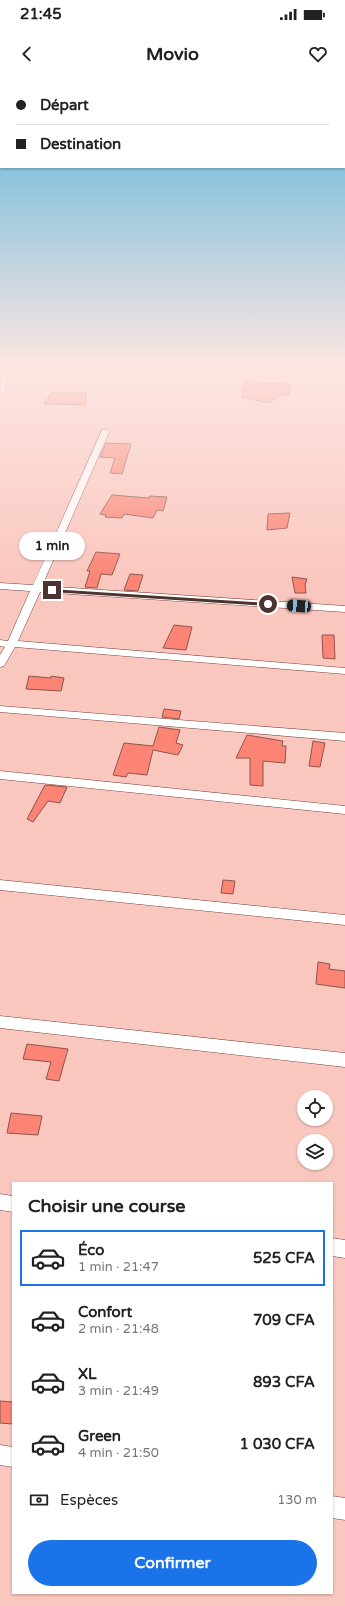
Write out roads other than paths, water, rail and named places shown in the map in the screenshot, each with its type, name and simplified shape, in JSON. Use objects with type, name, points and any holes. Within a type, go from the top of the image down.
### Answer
[{"type":"street","points":[[0,664],[12,644],[102,439]]},
{"type":"street","points":[[0,586],[345,609]]},
{"type":"street","points":[[0,643],[345,671]]},
{"type":"street","points":[[0,709],[345,737]]},
{"type":"street","points":[[0,775],[345,810]]},
{"type":"street","points":[[0,885],[345,920]]},
{"type":"street","points":[[0,1022],[345,1060]]},
{"type":"street","points":[[0,1202],[12,1204]]},
{"type":"street","points":[[333,1247],[345,1249]]},
{"type":"street","points":[[0,1455],[12,1457]]},
{"type":"street","points":[[333,1507],[345,1509]]}]
